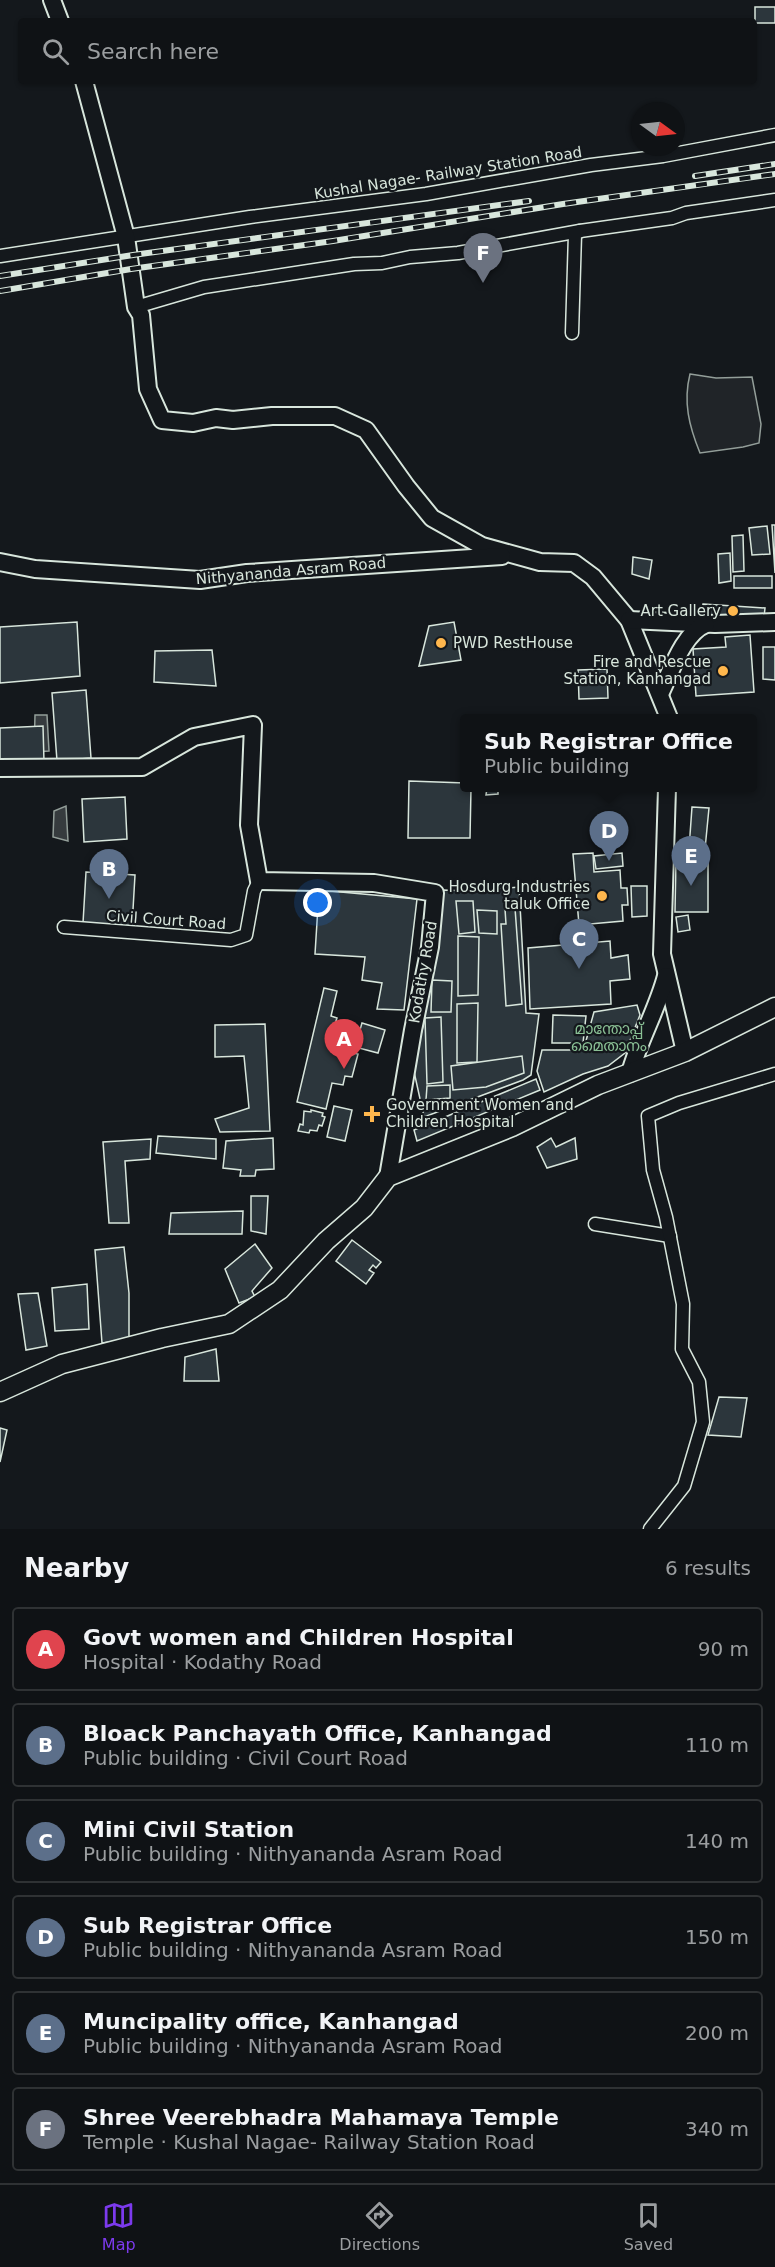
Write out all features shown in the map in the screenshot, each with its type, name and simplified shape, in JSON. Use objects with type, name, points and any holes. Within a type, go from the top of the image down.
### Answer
[{"type":"main road","points":[[52,0],[59,18]]},
{"type":"main road","points":[[85,84],[126,237],[136,307],[141,315],[148,388],[162,420],[193,423],[216,418],[233,420],[272,416],[335,416],[366,429],[406,486],[432,518],[482,546],[540,562],[574,563],[593,577],[629,621],[668,714]]},
{"type":"main road","name":"Nithyananda Asram Road","points":[[0,562],[35,569],[200,580],[247,573],[512,555]]},
{"type":"main road","points":[[629,621],[706,624],[775,622]]},
{"type":"main road","points":[[660,694],[685,643],[695,628],[706,624]]},
{"type":"main road","points":[[0,768],[142,767],[195,737],[253,725],[249,825],[259,881]]},
{"type":"main road","points":[[667,792],[662,954],[685,1053]]},
{"type":"main road","name":"Kodathy Road","points":[[259,881],[374,883],[435,893],[430,947],[413,1030],[388,1177]]},
{"type":"main road","points":[[630,1073],[635,1052],[662,993],[667,975]]},
{"type":"main road","points":[[0,1392],[62,1364],[162,1338],[229,1324],[280,1290],[326,1241],[364,1208],[388,1177],[512,1127],[598,1085],[685,1053],[775,1007]]},
{"type":"street","name":"Kushal Nagae- Railway Station Road","points":[[0,255],[250,217],[426,194],[775,135]]},
{"type":"street","points":[[136,307],[177,293],[204,287],[354,264],[382,263],[410,257],[458,253],[775,200]]},
{"type":"street","points":[[572,333],[575,234],[580,231]]},
{"type":"street","name":"Civil Court Road","points":[[64,927],[231,940],[246,935],[254,891],[259,881]]},
{"type":"street","points":[[650,1529],[684,1486],[703,1422],[699,1382],[682,1349],[683,1304],[670,1236],[653,1170],[648,1116],[679,1103],[775,1074]]},
{"type":"street","points":[[595,1224],[670,1236]]},
{"type":"shaded area","points":[[690,374],[716,378],[752,377],[761,424],[759,443],[700,453],[688,414],[687,394]]},
{"type":"shaded area","points":[[35,715],[47,715],[49,751],[34,752]]},
{"type":"shaded area","points":[[66,806],[68,841],[53,837],[54,811]]},
{"type":"building","points":[[755,7],[775,7],[775,23],[757,23],[757,18],[755,18]]},
{"type":"building","points":[[772,525],[775,525],[775,573]]},
{"type":"building","points":[[767,526],[770,554],[752,555],[749,528]]},
{"type":"building","points":[[743,535],[744,571],[733,572],[732,536]]},
{"type":"building","points":[[730,553],[731,581],[719,583],[718,554]]},
{"type":"building","points":[[633,557],[652,560],[649,579],[632,574]]},
{"type":"building","points":[[734,576],[772,576],[772,588],[734,588]]},
{"type":"building","name":"Art Gallery","points":[[703,604],[765,608],[764,617],[701,615]]},
{"type":"building","points":[[77,622],[80,676],[0,683],[0,627]]},
{"type":"building","name":"PWD RestHouse","points":[[454,622],[461,660],[419,666],[429,626]]},
{"type":"building","name":"Fire and Rescue Station, Kanhangad","points":[[750,635],[754,692],[696,696],[693,649],[726,647],[725,637]]},
{"type":"building","points":[[763,647],[775,647],[775,680],[763,679]]},
{"type":"building","points":[[212,650],[216,686],[154,682],[155,651]]},
{"type":"building","points":[[607,669],[608,698],[579,699],[578,670]]},
{"type":"building","points":[[86,690],[91,758],[57,761],[52,693]]},
{"type":"building","points":[[43,726],[44,762],[0,764],[0,728]]},
{"type":"building","points":[[409,781],[460,783],[460,792],[471,792],[470,838],[408,838]]},
{"type":"building","points":[[486,792],[498,792],[498,794],[486,795]]},
{"type":"building","points":[[125,797],[127,839],[84,842],[82,799]]},
{"type":"building","points":[[692,807],[709,808],[705,849],[689,849]]},
{"type":"building","name":"Hosdurg Industries taluk Office","points":[[593,853],[594,872],[620,870],[621,888],[627,888],[628,905],[622,905],[623,921],[579,925],[573,854]]},
{"type":"building","points":[[622,853],[623,866],[596,869],[594,856]]},
{"type":"building","points":[[676,859],[708,859],[708,912],[675,912]]},
{"type":"building","points":[[86,872],[135,875],[132,927],[83,923]]},
{"type":"building","points":[[631,886],[647,886],[647,916],[632,917]]},
{"type":"building","points":[[519,887],[526,1013],[539,1014],[531,1075],[424,1117],[413,1067],[425,1018],[443,890],[470,891]]},
{"type":"building","points":[[319,890],[417,899],[404,1010],[377,1009],[382,983],[362,980],[365,957],[315,954]]},
{"type":"building","points":[[456,901],[473,901],[475,932],[459,934]]},
{"type":"building","points":[[515,908],[522,1004],[506,1006],[501,924],[506,924],[505,909]]},
{"type":"building","points":[[477,910],[497,911],[497,934],[479,933]]},
{"type":"building","points":[[688,915],[690,930],[678,932],[676,917]]},
{"type":"building","points":[[458,936],[479,937],[478,995],[458,996]]},
{"type":"building","points":[[610,941],[611,958],[628,955],[630,979],[610,981],[611,1004],[530,1009],[528,948]]},
{"type":"building","points":[[432,980],[452,981],[451,1012],[431,1012]]},
{"type":"building","points":[[324,988],[337,991],[331,1016],[337,1018],[335,1024],[343,1026],[339,1042],[349,1045],[347,1052],[358,1054],[352,1077],[345,1076],[343,1085],[332,1083],[326,1109],[297,1102]]},
{"type":"building","points":[[478,1003],[477,1062],[457,1063],[457,1004]]},
{"type":"building","name":"മാന്തോപ്പ് മൈതാനം","points":[[637,1005],[640,1015],[625,1053],[608,1066],[583,1074],[544,1092],[537,1071],[542,1050],[584,1048],[594,1012]]},
{"type":"building","points":[[553,1015],[586,1016],[583,1043],[552,1043]]},
{"type":"building","points":[[441,1017],[443,1082],[427,1084],[425,1018]]},
{"type":"building","points":[[362,1023],[385,1030],[378,1053],[355,1047]]},
{"type":"building","points":[[265,1024],[270,1131],[220,1132],[215,1119],[249,1108],[244,1056],[215,1057],[215,1025]]},
{"type":"building","points":[[522,1056],[524,1073],[486,1087],[453,1090],[451,1066]]},
{"type":"building","points":[[536,1079],[540,1090],[417,1141],[414,1130]]},
{"type":"building","points":[[450,1085],[450,1098],[426,1100],[427,1086]]},
{"type":"building","points":[[334,1106],[352,1110],[345,1141],[327,1137]]},
{"type":"building","points":[[311,1110],[323,1113],[322,1116],[325,1117],[322,1126],[319,1125],[317,1131],[310,1130],[309,1133],[298,1131],[300,1124],[303,1125],[304,1111],[311,1112]]},
{"type":"building","points":[[158,1136],[216,1139],[216,1159],[156,1153]]},
{"type":"building","points":[[273,1138],[274,1169],[256,1170],[255,1176],[240,1176],[241,1170],[223,1168],[226,1141]]},
{"type":"building","points":[[551,1138],[556,1147],[575,1138],[577,1159],[547,1168],[537,1147]]},
{"type":"building","points":[[151,1139],[150,1159],[125,1161],[129,1223],[109,1223],[103,1142]]},
{"type":"building","points":[[251,1196],[268,1196],[266,1234],[251,1231]]},
{"type":"building","points":[[243,1211],[242,1234],[169,1234],[171,1213]]},
{"type":"building","points":[[352,1240],[381,1262],[376,1268],[373,1265],[369,1270],[374,1273],[366,1284],[336,1261]]},
{"type":"building","points":[[255,1244],[272,1268],[252,1291],[255,1297],[239,1303],[225,1269]]},
{"type":"building","points":[[124,1247],[129,1293],[129,1339],[102,1343],[95,1250]]},
{"type":"building","points":[[87,1284],[89,1329],[55,1331],[52,1288]]},
{"type":"building","points":[[38,1293],[47,1346],[26,1350],[18,1294]]},
{"type":"building","points":[[216,1349],[219,1381],[184,1381],[185,1357]]},
{"type":"building","points":[[719,1397],[747,1398],[741,1437],[708,1435]]},
{"type":"building","points":[[0,1428],[7,1430],[0,1462]]},
{"type":"railway","points":[[695,176],[775,164]]},
{"type":"railway","points":[[0,291],[131,269],[775,174]]},
{"type":"railway","points":[[0,276],[133,255],[529,201]]},
{"type":"place","name":"Shree Veerebhadra Mahamaya Temple","points":[[483,283]]},
{"type":"place","name":"Art Gallery","points":[[733,611]]},
{"type":"place","name":"PWD RestHouse","points":[[441,643]]},
{"type":"place","name":"Fire and Rescue Station, Kanhangad","points":[[723,671]]},
{"type":"place","name":"Sub Registrar Office","points":[[609,861]]},
{"type":"place","name":"Muncipality office, Kanhangad","points":[[691,886]]},
{"type":"place","name":"Hosdurg Industries taluk Office","points":[[602,896]]},
{"type":"place","name":"Bloack Panchayath Office, Kanhangad","points":[[109,899]]},
{"type":"place","name":"Mini Civil Station","points":[[579,969]]},
{"type":"place","name":"Govt women and Children Hospital","points":[[344,1069]]},
{"type":"place","name":"Government Women and Children Hospital","points":[[372,1114]]}]
